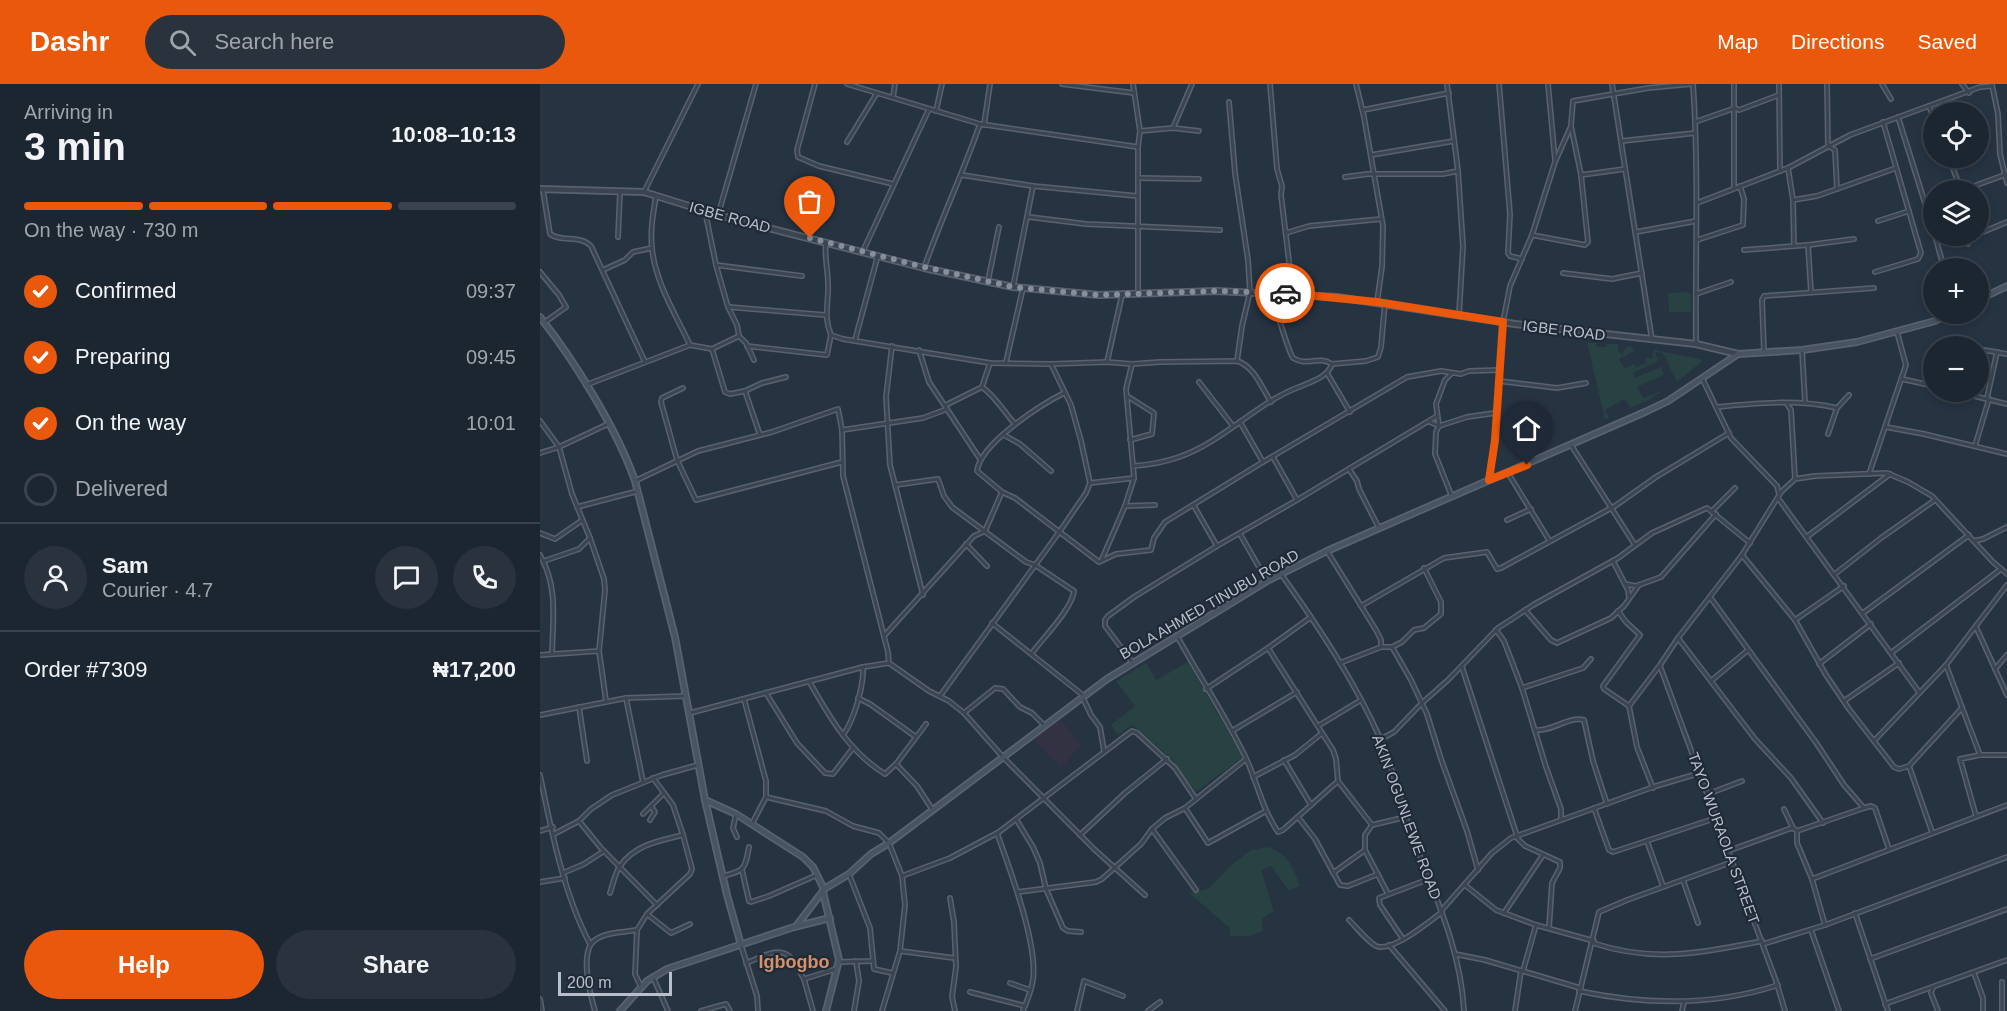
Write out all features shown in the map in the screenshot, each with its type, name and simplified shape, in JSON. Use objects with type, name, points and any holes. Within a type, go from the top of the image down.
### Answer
[{"type":"main road","points":[[1989,295],[2007,286]]},
{"type":"main road","points":[[540,317],[586,385],[629,463],[635,480],[675,637],[705,800],[741,945]]},
{"type":"main road","points":[[1738,354],[1764,354],[1857,342],[1925,324]]},
{"type":"main road","name":"BOLA AHMED TINUBU ROAD","points":[[824,890],[849,874],[871,854],[933,810],[1044,724],[1132,662],[1267,581],[1327,551],[1668,401],[1738,354]]},
{"type":"main road","points":[[705,800],[736,814],[803,857],[818,877],[824,890],[839,962],[826,1011]]},
{"type":"main road","points":[[794,927],[824,890]]},
{"type":"main road","points":[[620,1011],[652,976],[667,969],[794,927],[830,918]]},
{"type":"street","points":[[644,192],[698,84]]},
{"type":"street","points":[[718,215],[756,84]]},
{"type":"street","points":[[815,84],[797,152],[798,156],[819,166],[893,184]]},
{"type":"street","points":[[847,84],[982,124],[1138,147]]},
{"type":"street","points":[[893,97],[895,84]]},
{"type":"street","points":[[936,111],[942,84]]},
{"type":"street","points":[[924,267],[950,198],[962,175],[982,124],[990,84]]},
{"type":"street","points":[[1062,84],[1135,93]]},
{"type":"street","points":[[1133,84],[1140,131],[1137,196],[1138,294]]},
{"type":"street","points":[[1188,84],[1190,89]]},
{"type":"street","points":[[1173,128],[1192,84]]},
{"type":"street","points":[[1272,84],[1277,169],[1282,186],[1293,294]]},
{"type":"street","points":[[1356,84],[1375,175],[1383,233],[1383,267],[1377,302]]},
{"type":"street","points":[[1448,84],[1458,171],[1463,246],[1459,315]]},
{"type":"street","points":[[1499,84],[1510,214],[1508,253],[1510,256],[1522,259]]},
{"type":"street","points":[[1548,84],[1555,162]]},
{"type":"street","points":[[1612,84],[1652,340]]},
{"type":"street","points":[[1532,235],[1588,244],[1581,175],[1571,126],[1573,101],[1614,95],[1648,86],[1692,84],[1697,203],[1696,344]]},
{"type":"street","points":[[1734,84],[1734,188]]},
{"type":"street","points":[[1779,84],[1780,171]]},
{"type":"street","points":[[1827,84],[1828,146]]},
{"type":"street","points":[[1882,84],[1891,99]]},
{"type":"street","points":[[1962,84],[1969,93]]},
{"type":"street","points":[[1941,102],[1980,87],[1992,85],[1998,114],[2000,154],[2007,183]]},
{"type":"street","points":[[847,142],[877,93]]},
{"type":"street","points":[[1363,110],[1449,93]]},
{"type":"street","points":[[1695,122],[1734,108],[1740,110],[1779,95]]},
{"type":"street","points":[[1229,102],[1234,173],[1248,260],[1250,292],[1237,361]]},
{"type":"street","points":[[1697,203],[1788,168],[1850,135],[1923,108]]},
{"type":"street","points":[[863,251],[929,109]]},
{"type":"street","points":[[1898,117],[1923,196]]},
{"type":"street","points":[[1875,272],[1913,261],[1920,256],[1883,122]]},
{"type":"street","points":[[1489,480],[1495,440],[1503,322],[1510,286],[1532,235],[1555,162],[1571,126]]},
{"type":"street","points":[[1140,131],[1173,128],[1199,131]]},
{"type":"street","points":[[1622,141],[1695,132]]},
{"type":"street","points":[[1371,155],[1454,141]]},
{"type":"street","points":[[1828,146],[1835,150],[1837,189]]},
{"type":"street","points":[[1788,168],[1793,200],[1794,246]]},
{"type":"street","points":[[1793,200],[1814,197],[1896,168]]},
{"type":"street","points":[[1581,175],[1625,169]]},
{"type":"street","points":[[1345,177],[1368,174],[1443,174],[1458,171]]},
{"type":"street","points":[[962,175],[1033,186],[1137,196]]},
{"type":"street","points":[[1989,181],[2006,175]]},
{"type":"street","points":[[1139,178],[1199,179]]},
{"type":"street","points":[[1013,287],[1029,217],[1033,186]]},
{"type":"street","points":[[1697,240],[1743,225],[1744,199],[1740,186]]},
{"type":"street","points":[[541,189],[550,234],[558,239],[571,237],[587,242],[645,362]]},
{"type":"street","name":"IGBE ROAD","points":[[541,189],[644,192],[718,215],[1013,287],[1099,295],[1216,291],[1293,294],[1377,302],[1503,322],[1696,344],[1738,354]]},
{"type":"street","points":[[618,237],[620,192]]},
{"type":"street","points":[[656,196],[651,226],[652,248],[663,287],[690,345]]},
{"type":"street","points":[[705,211],[716,265],[728,307],[737,325],[739,336],[744,340],[754,360]]},
{"type":"street","points":[[1878,220],[1909,211]]},
{"type":"street","points":[[1029,217],[1086,224],[1220,230]]},
{"type":"street","points":[[1286,233],[1309,226],[1381,219]]},
{"type":"street","points":[[1636,232],[1696,221]]},
{"type":"street","points":[[1989,230],[2007,222]]},
{"type":"street","points":[[987,282],[999,227]]},
{"type":"street","points":[[1744,250],[1854,239]]},
{"type":"street","points":[[747,346],[827,355],[831,335],[825,315],[829,298],[826,242]]},
{"type":"street","points":[[1808,245],[1810,292]]},
{"type":"street","points":[[602,270],[625,260],[633,252],[652,248]]},
{"type":"street","points":[[855,340],[878,255]]},
{"type":"street","points":[[716,265],[802,276]]},
{"type":"street","points":[[540,272],[566,307],[544,323]]},
{"type":"street","points":[[1563,273],[1612,279],[1642,273]]},
{"type":"street","points":[[1696,294],[1731,282]]},
{"type":"street","points":[[1006,362],[1023,288]]},
{"type":"street","points":[[1764,354],[1762,300],[1764,296],[1874,288]]},
{"type":"street","points":[[1273,293],[1273,303],[1293,358],[1308,363],[1323,359],[1332,364],[1366,361],[1380,355],[1385,303]]},
{"type":"street","points":[[1107,362],[1122,295]]},
{"type":"street","points":[[728,307],[825,315]]},
{"type":"street","points":[[1869,474],[1906,365],[1897,332]]},
{"type":"street","points":[[831,335],[990,363],[1107,362],[1132,364],[1237,361],[1251,369],[1271,402]]},
{"type":"street","points":[[586,385],[690,345],[712,349],[739,336]]},
{"type":"street","points":[[892,346],[886,397],[890,465],[923,595]]},
{"type":"street","points":[[712,349],[725,392],[745,391],[762,383],[786,377]]},
{"type":"street","points":[[919,350],[930,382],[980,459]]},
{"type":"street","points":[[1802,350],[1805,402]]},
{"type":"street","points":[[1989,351],[2007,354]]},
{"type":"street","points":[[1989,394],[1997,352]]},
{"type":"street","points":[[842,430],[922,418],[947,407],[982,387],[990,363]]},
{"type":"street","points":[[940,696],[1060,531],[1086,493],[1090,483],[1071,405],[1051,364]]},
{"type":"street","points":[[1102,561],[1134,478],[1127,396],[1132,364]]},
{"type":"street","points":[[1133,466],[1181,457],[1206,444],[1271,402],[1327,373],[1332,364]]},
{"type":"street","points":[[1064,393],[1022,417],[980,459],[977,469],[1002,492],[1015,498],[1060,531],[1096,561],[1102,561],[1116,554],[1151,550],[1154,538],[1165,522],[1407,377],[1445,371],[1451,374],[1499,370]]},
{"type":"street","points":[[1327,373],[1350,412]]},
{"type":"street","points":[[1451,374],[1445,381],[1437,401],[1439,426],[1436,432],[1435,454],[1452,497]]},
{"type":"street","points":[[1702,378],[1729,433],[1777,486],[1779,497],[1919,692]]},
{"type":"street","points":[[1902,379],[1923,384]]},
{"type":"street","points":[[1499,381],[1557,388],[1586,383]]},
{"type":"street","points":[[1199,382],[1233,426]]},
{"type":"street","points":[[982,387],[991,393],[1001,409],[1015,424]]},
{"type":"street","points":[[683,388],[661,399],[677,460],[696,500],[842,462]]},
{"type":"street","points":[[745,391],[760,435]]},
{"type":"street","points":[[1828,434],[1837,408],[1849,395]]},
{"type":"street","points":[[1127,396],[1154,413],[1152,434],[1130,440]]},
{"type":"street","points":[[1989,399],[2007,404]]},
{"type":"street","points":[[1717,407],[1805,402],[1837,408]]},
{"type":"street","points":[[1975,446],[1987,402]]},
{"type":"street","points":[[1787,404],[1791,410],[1795,479]]},
{"type":"street","points":[[1791,410],[1797,404]]},
{"type":"street","points":[[635,480],[698,451],[724,442],[760,435],[835,410],[839,411],[842,430],[843,476],[889,663]]},
{"type":"street","points":[[1430,422],[1439,426],[1467,417],[1496,413]]},
{"type":"street","points":[[1132,662],[1106,629],[1105,620],[1134,597],[1217,546],[1437,416]]},
{"type":"street","points":[[540,421],[559,447],[576,507],[590,538],[604,579],[599,651],[606,701]]},
{"type":"street","points":[[1240,422],[1263,462]]},
{"type":"street","points":[[540,453],[559,447],[608,424]]},
{"type":"street","points":[[1886,427],[2007,454]]},
{"type":"street","points":[[1361,606],[1381,592],[1406,580],[1412,574],[1444,558],[1487,552],[1500,569],[1612,507],[1656,477],[1729,433]]},
{"type":"street","points":[[1004,435],[1020,444],[1051,471]]},
{"type":"street","points":[[1570,445],[1635,545]]},
{"type":"street","points":[[1273,458],[1297,500]]},
{"type":"street","points":[[1348,469],[1357,481],[1379,528]]},
{"type":"street","points":[[1508,473],[1549,540]]},
{"type":"street","points":[[1808,536],[1890,474]]},
{"type":"street","points":[[1629,706],[1742,555],[1787,486],[1795,479],[1815,476],[1890,474],[1908,482],[1935,499],[2007,574]]},
{"type":"street","points":[[1090,483],[1134,478]]},
{"type":"street","points":[[895,485],[938,479],[944,496],[952,507],[1026,562],[1035,565],[1075,593],[1064,612],[1032,653]]},
{"type":"street","points":[[1777,486],[1787,486]]},
{"type":"street","points":[[1625,584],[1639,585],[1661,577],[1735,488]]},
{"type":"street","points":[[576,507],[638,491]]},
{"type":"street","points":[[884,636],[923,595],[966,544],[974,536],[985,531],[1002,492]]},
{"type":"street","points":[[1835,574],[1935,499]]},
{"type":"street","points":[[1125,506],[1155,505]]},
{"type":"street","points":[[1194,506],[1217,546]]},
{"type":"street","points":[[1381,739],[1394,732],[1496,630],[1525,610],[1612,561],[1652,533],[1702,508],[1707,508],[1750,543]]},
{"type":"street","points":[[1506,520],[1532,509]]},
{"type":"street","points":[[540,533],[555,539],[581,521]]},
{"type":"street","points":[[1974,541],[2007,527]]},
{"type":"street","points":[[1240,534],[1267,581]]},
{"type":"street","points":[[1863,613],[1969,535]]},
{"type":"street","points":[[544,561],[579,549],[590,538]]},
{"type":"street","points":[[1979,547],[1983,539]]},
{"type":"street","points":[[966,544],[987,566]]},
{"type":"street","points":[[1327,551],[1380,638],[1381,647]]},
{"type":"street","points":[[540,555],[544,561],[553,593],[552,653]]},
{"type":"street","points":[[1742,555],[1795,620],[1819,664],[1894,767],[1899,769],[1909,766],[1961,709]]},
{"type":"street","points":[[1612,561],[1625,584],[1629,599]]},
{"type":"street","points":[[1340,663],[1381,647],[1392,647],[1402,642],[1414,630],[1424,628],[1442,611],[1441,602],[1424,568]]},
{"type":"street","points":[[1892,653],[2001,569]]},
{"type":"street","name":"AKIN OGUNLEWE ROAD","points":[[1281,574],[1340,663],[1381,739],[1455,954],[1460,974],[1464,1011]]},
{"type":"street","points":[[1525,610],[1551,640],[1557,643],[1588,630],[1618,611],[1639,585]]},
{"type":"street","points":[[1874,741],[1946,665],[2007,585]]},
{"type":"street","points":[[1795,620],[1844,586]]},
{"type":"street","points":[[1710,597],[1817,744],[1844,785],[1864,808]]},
{"type":"street","points":[[1618,611],[1640,635],[1603,686],[1629,706],[1637,747],[1653,788]]},
{"type":"street","points":[[1206,689],[1311,617]]},
{"type":"street","points":[[992,623],[1032,653],[1083,697],[1090,715],[1100,727],[1104,751]]},
{"type":"street","points":[[1819,664],[1871,624]]},
{"type":"street","points":[[1976,627],[2007,694]]},
{"type":"street","points":[[1496,630],[1504,641],[1522,688],[1561,809],[1560,821]]},
{"type":"street","points":[[1177,636],[1232,731],[1246,759],[1266,811],[1278,832],[1338,781]]},
{"type":"street","points":[[1678,638],[1755,739],[1791,778],[1823,823]]},
{"type":"street","points":[[1392,647],[1427,714],[1478,870]]},
{"type":"street","points":[[1268,648],[1333,750],[1338,781],[1372,825]]},
{"type":"street","points":[[1711,681],[1748,650]]},
{"type":"street","points":[[540,655],[599,651]]},
{"type":"street","points":[[1995,669],[2007,655]]},
{"type":"street","points":[[1522,688],[1583,668],[1591,659]]},
{"type":"street","points":[[689,713],[862,667],[889,663],[964,713],[1002,756],[1080,835],[1145,896]]},
{"type":"street","points":[[1844,701],[1899,663]]},
{"type":"street","name":"TAYO WURAOLA STREET","points":[[1660,665],[1778,985],[1785,1011]]},
{"type":"street","points":[[1946,665],[1980,754]]},
{"type":"street","points":[[1462,666],[1517,836],[1525,846],[1560,862],[1561,865],[1552,883],[1549,928]]},
{"type":"street","points":[[843,735],[850,726],[858,698],[863,677],[862,667]]},
{"type":"street","points":[[809,681],[853,748],[885,774],[896,764],[926,724]]},
{"type":"street","points":[[964,713],[999,687],[1003,688],[1022,709],[1032,713],[1044,724]]},
{"type":"street","points":[[1232,731],[1297,692]]},
{"type":"street","points":[[766,693],[797,743],[825,773],[833,774],[853,748]]},
{"type":"street","points":[[540,715],[626,698],[686,696]]},
{"type":"street","points":[[626,698],[643,782]]},
{"type":"street","points":[[858,698],[916,737]]},
{"type":"street","points":[[744,699],[766,781],[766,797],[752,824]]},
{"type":"street","points":[[1318,726],[1361,700]]},
{"type":"street","points":[[579,707],[587,761]]},
{"type":"street","points":[[1536,732],[1573,720],[1584,720],[1593,761],[1607,804]]},
{"type":"street","points":[[902,876],[950,858],[997,833],[1104,751],[1134,731],[1176,768],[1196,799]]},
{"type":"street","points":[[1253,777],[1295,755],[1321,734]]},
{"type":"street","points":[[1976,816],[1960,761],[1962,757],[1980,754],[2007,755]]},
{"type":"street","points":[[1080,835],[1125,793],[1167,759]]},
{"type":"street","points":[[1018,892],[1099,881],[1141,844],[1152,829],[1165,818],[1185,808],[1246,759]]},
{"type":"street","points":[[1284,760],[1311,805]]},
{"type":"street","points":[[896,764],[917,786],[933,810]]},
{"type":"street","points":[[554,834],[579,821],[606,798],[653,778],[698,765]]},
{"type":"street","points":[[1909,766],[1932,832]]},
{"type":"street","points":[[1349,920],[1377,946],[1389,945],[1418,932],[1441,911],[1492,853],[1517,836],[1700,773]]},
{"type":"street","points":[[540,775],[563,873],[590,944]]},
{"type":"street","points":[[640,987],[635,974],[637,930],[647,914],[692,871],[673,805],[653,778]]},
{"type":"street","points":[[1708,794],[1742,781]]},
{"type":"street","points":[[643,814],[664,793]]},
{"type":"street","points":[[766,797],[826,811],[853,826],[879,834],[889,843],[902,876],[905,905],[900,951],[882,1011]]},
{"type":"street","points":[[1812,879],[2007,805]]},
{"type":"street","points":[[1728,851],[1823,823],[1871,806],[1875,808],[1889,849]]},
{"type":"street","points":[[650,820],[654,814],[651,807]]},
{"type":"street","points":[[1185,808],[1208,843],[1266,811]]},
{"type":"street","points":[[1594,808],[1613,852],[1716,818]]},
{"type":"street","points":[[1784,809],[1795,830],[1797,843],[1812,879],[1825,926]]},
{"type":"street","points":[[736,814],[733,828],[737,837]]},
{"type":"street","points":[[1298,817],[1316,838],[1340,885],[1348,886],[1378,874]]},
{"type":"street","points":[[1388,894],[1365,850],[1365,835],[1372,825],[1406,817]]},
{"type":"street","points":[[1016,819],[1040,863],[1046,889],[1063,928],[1068,931],[1082,932]]},
{"type":"street","points":[[579,821],[657,906]]},
{"type":"street","points":[[540,831],[552,827]]},
{"type":"street","points":[[1152,829],[1196,890]]},
{"type":"street","points":[[997,833],[1018,892],[1033,967],[1032,984],[1023,1011]]},
{"type":"street","points":[[610,893],[620,867],[633,853],[644,846],[683,835]]},
{"type":"street","points":[[1647,842],[1663,886]]},
{"type":"street","points":[[723,876],[742,870],[747,864],[749,847]]},
{"type":"street","points":[[1333,873],[1365,850]]},
{"type":"street","points":[[563,873],[605,851]]},
{"type":"street","points":[[1504,913],[1544,855]]},
{"type":"street","points":[[1465,885],[1487,905],[1504,913],[1619,951],[1665,955],[1701,954],[1762,943],[1825,926],[2007,857]]},
{"type":"street","points":[[1575,1011],[1593,942],[1597,917],[1603,909],[1732,862]]},
{"type":"street","points":[[742,870],[751,902],[818,877]]},
{"type":"street","points":[[849,874],[870,928],[876,970],[892,973]]},
{"type":"street","points":[[540,882],[565,878]]},
{"type":"street","points":[[1403,939],[1380,904],[1379,898],[1429,879]]},
{"type":"street","points":[[1683,880],[1698,923]]},
{"type":"street","points":[[950,898],[954,922],[956,967],[952,997],[955,1011]]},
{"type":"street","points":[[1870,959],[2007,909]]},
{"type":"street","points":[[647,914],[671,933],[690,924]]},
{"type":"street","points":[[1855,914],[1888,1011]]},
{"type":"street","points":[[1515,1011],[1522,971],[1536,925]]},
{"type":"street","points":[[595,1011],[586,958],[590,944],[600,937],[637,930]]},
{"type":"street","points":[[1811,930],[1839,1011]]},
{"type":"street","points":[[741,945],[757,996],[758,1011]]},
{"type":"street","points":[[1389,945],[1445,1011]]},
{"type":"street","points":[[900,951],[954,957]]},
{"type":"street","points":[[746,963],[775,952],[786,954],[804,979],[813,1011]]},
{"type":"street","points":[[1455,954],[1522,971],[1579,990],[1643,1001],[1684,1002],[1751,993],[1778,985]]},
{"type":"street","points":[[1885,1005],[2007,960]]},
{"type":"street","points":[[854,1011],[859,981],[856,961]]},
{"type":"street","points":[[839,962],[873,961]]},
{"type":"street","points":[[804,979],[838,969]]},
{"type":"street","points":[[1974,973],[1983,998],[1983,1011]]},
{"type":"street","points":[[652,976],[668,1011]]},
{"type":"street","points":[[1077,1011],[1084,981],[1123,996]]},
{"type":"street","points":[[2002,982],[2002,1011]]},
{"type":"street","points":[[1010,983],[1030,990]]},
{"type":"street","points":[[1933,987],[1932,993],[1938,1011]]},
{"type":"street","points":[[1926,989],[1932,993]]},
{"type":"street","points":[[970,992],[1025,1006]]},
{"type":"street","points":[[540,999],[542,1011]]},
{"type":"street","points":[[1148,1011],[1160,1002]]},
{"type":"street","points":[[1682,1011],[1684,1002]]},
{"type":"street","points":[[701,1011],[726,1004],[730,1011]]},
{"type":"shaded area","points":[[1061,719],[1081,746],[1061,768],[1033,739]]},
{"type":"green space","points":[[1668,293],[1691,294],[1691,312],[1669,312]]},
{"type":"green space","points":[[1587,343],[1596,343],[1597,347],[1618,344],[1618,350],[1622,355],[1626,347],[1631,346],[1634,351],[1619,359],[1624,368],[1646,363],[1645,359],[1649,357],[1652,359],[1654,350],[1702,361],[1677,382],[1663,353],[1655,352],[1658,361],[1633,373],[1635,378],[1661,367],[1664,375],[1637,387],[1643,398],[1664,390],[1630,408],[1625,399],[1605,410],[1609,418],[1605,419]]},
{"type":"green space","points":[[1188,662],[1243,757],[1196,792],[1172,759],[1132,725],[1118,735],[1111,725],[1135,706],[1116,681],[1146,663],[1156,680]]},
{"type":"green space","points":[[1269,847],[1286,858],[1300,886],[1289,891],[1271,866],[1261,870],[1274,911],[1262,919],[1263,931],[1250,936],[1230,936],[1230,928],[1189,893],[1208,889],[1230,866],[1251,850]]},
{"type":"way so far","points":[[810,238],[1013,287],[1099,295],[1216,291],[1285,293]]},
{"type":"district","name":"Igbogbo","points":[[794,962]]},
{"type":"route","points":[[1285,293],[1377,302],[1503,322],[1495,440],[1489,480],[1527,465]]}]
